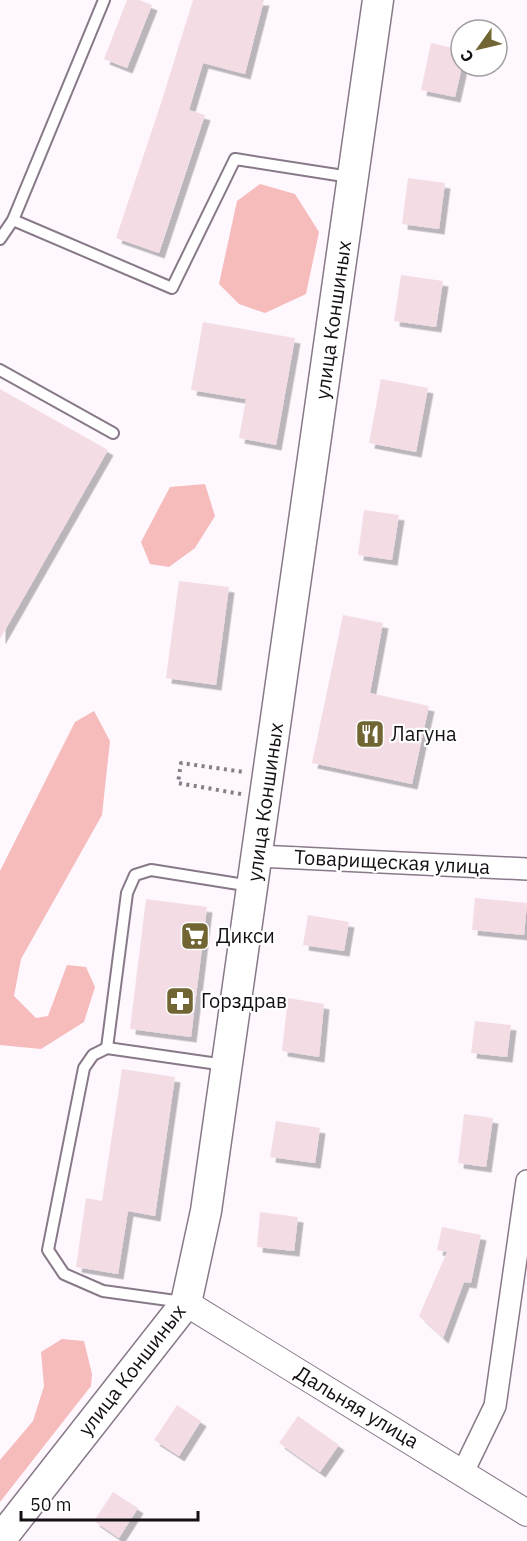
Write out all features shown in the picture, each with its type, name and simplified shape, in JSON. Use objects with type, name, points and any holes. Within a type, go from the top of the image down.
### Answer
[{"type":"main road","name":"улица Коншиных","points":[[0,1540],[186,1303],[207,1211],[378,0]]},
{"type":"street","name":"Товарищеская улица","points":[[258,856],[527,868]]},
{"type":"street","points":[[463,1472],[495,1406],[527,1181]]},
{"type":"street","name":"Дальняя улица","points":[[186,1303],[527,1513]]},
{"type":"lane","points":[[0,239],[12,220],[104,0]]},
{"type":"lane","points":[[12,220],[172,288],[235,159],[353,178]]},
{"type":"lane","points":[[0,370],[113,433]]},
{"type":"lane","points":[[107,1048],[127,893],[135,875],[151,870],[253,886]]},
{"type":"lane","points":[[186,1303],[104,1291],[64,1274],[48,1250],[84,1068],[93,1055],[107,1048],[227,1065]]},
{"type":"path","points":[[242,794],[178,783],[179,773],[181,762],[245,772]]},
{"type":"shaded area","points":[[260,184],[295,194],[319,232],[306,294],[265,313],[239,304],[219,284],[237,201]]},
{"type":"shaded area","points":[[205,484],[215,516],[195,548],[169,567],[150,564],[141,542],[170,487]]},
{"type":"shaded area","points":[[94,711],[110,741],[102,815],[21,959],[14,996],[36,1018],[48,1016],[67,965],[86,967],[95,987],[84,1022],[41,1049],[0,1045],[0,871],[75,722]]},
{"type":"shaded area","points":[[62,1339],[84,1341],[92,1374],[91,1386],[0,1502],[0,1460],[33,1421],[44,1386],[41,1352]]},
{"type":"building","points":[[127,0],[139,0],[152,5],[127,68],[104,59]]},
{"type":"building","points":[[193,0],[264,0],[245,74],[203,63],[189,110],[205,115],[159,253],[116,238]]},
{"type":"building","points":[[431,43],[449,47],[449,78],[459,78],[455,97],[421,90]]},
{"type":"building","points":[[408,178],[445,183],[439,229],[402,224]]},
{"type":"building","points":[[401,275],[443,281],[436,327],[394,321]]},
{"type":"building","points":[[203,322],[295,338],[276,445],[239,438],[246,399],[191,390]]},
{"type":"building","points":[[381,379],[428,388],[416,452],[369,443]]},
{"type":"building","points":[[0,389],[108,450],[0,639]]},
{"type":"building","points":[[364,510],[399,515],[392,560],[358,555]]},
{"type":"building","points":[[179,581],[229,587],[216,685],[166,678]]},
{"type":"building","name":"Лагуна","points":[[343,615],[383,623],[370,693],[429,706],[412,784],[312,763]]},
{"type":"building","points":[[475,898],[527,903],[524,935],[472,930]]},
{"type":"building","points":[[146,899],[207,907],[191,1037],[130,1029]]},
{"type":"building","points":[[308,915],[349,922],[344,951],[303,945]]},
{"type":"building","points":[[288,998],[324,1004],[319,1057],[282,1051]]},
{"type":"building","points":[[475,1021],[511,1025],[507,1057],[471,1053]]},
{"type":"building","points":[[122,1069],[175,1077],[155,1216],[128,1211],[118,1274],[76,1267],[86,1198],[102,1201]]},
{"type":"building","points":[[464,1114],[493,1118],[486,1167],[458,1163]]},
{"type":"building","points":[[276,1121],[320,1128],[315,1163],[270,1157]]},
{"type":"building","points":[[260,1212],[298,1217],[294,1251],[257,1247]]},
{"type":"building","points":[[442,1227],[481,1235],[471,1283],[464,1282],[443,1338],[419,1316],[447,1252],[437,1250]]},
{"type":"building","points":[[177,1405],[201,1421],[179,1456],[154,1440]]},
{"type":"building","points":[[298,1416],[339,1445],[320,1472],[279,1443]]},
{"type":"building","points":[[113,1492],[138,1508],[119,1538],[94,1521]]},
{"type":"place","name":"Лагуна","points":[[370,734]]},
{"type":"place","name":"Дикси","points":[[195,936]]},
{"type":"place","name":"Горздрав","points":[[180,1001]]}]
